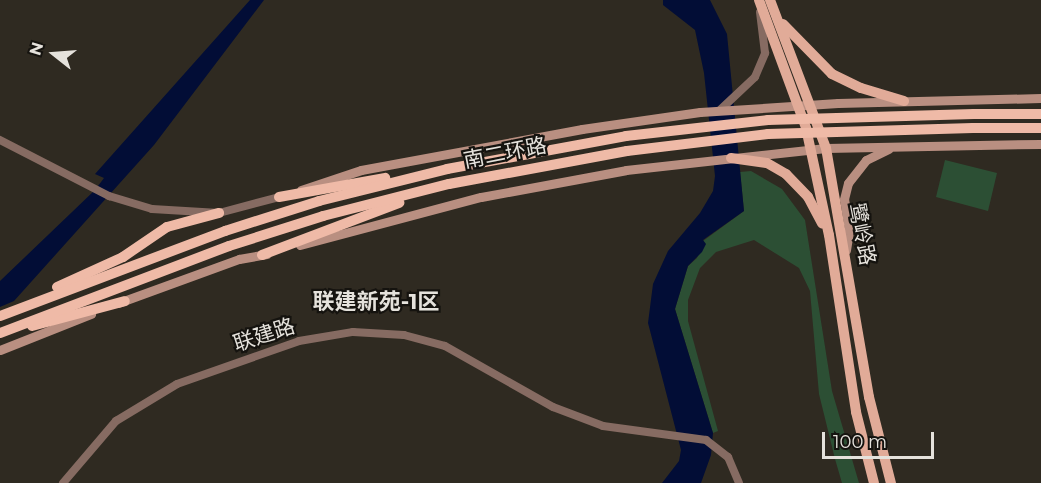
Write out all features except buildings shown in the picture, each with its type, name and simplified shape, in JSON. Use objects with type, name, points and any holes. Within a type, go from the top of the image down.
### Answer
[{"type":"highway","name":"南二环路","points":[[0,316],[225,231],[319,201],[447,169],[626,136],[768,120],[1041,114]]},
{"type":"highway","name":"南二环路","points":[[3,332],[229,246],[449,184],[627,151],[768,134],[1041,128]]},
{"type":"highway","points":[[279,197],[447,169]]},
{"type":"highway","points":[[262,255],[449,184]]},
{"type":"highway","points":[[0,316],[123,257],[167,227],[219,213]]},
{"type":"highway","points":[[3,332],[125,301]]},
{"type":"main road","name":"鹭岭路","points":[[759,0],[799,105],[810,150],[829,235],[857,419],[874,483]]},
{"type":"main road","name":"鹭岭路","points":[[770,0],[812,104],[826,148],[846,250],[869,397],[891,483]]},
{"type":"main road","points":[[777,17],[806,52],[832,74],[861,88],[904,101]]},
{"type":"main road","points":[[279,197],[361,170],[582,129],[700,112],[812,104],[1041,98]]},
{"type":"main road","points":[[0,350],[239,259],[521,188],[710,160],[826,148],[1041,144]]},
{"type":"main road","points":[[846,250],[849,230],[844,199],[848,183],[866,160],[898,146]]},
{"type":"main road","points":[[731,158],[767,163],[786,174],[808,197],[829,235]]},
{"type":"street","points":[[720,110],[755,77],[765,53],[759,0]]},
{"type":"street","points":[[0,140],[95,190],[162,210],[219,213],[279,197]]},
{"type":"street","name":"联建路","points":[[63,483],[102,434],[145,401],[196,376],[299,341],[339,333],[391,334],[436,343],[473,359],[562,412],[612,428],[693,436],[713,444],[728,457],[739,483]]},
{"type":"green space","points":[[945,160],[997,173],[988,211],[936,197]]},
{"type":"green space","points":[[751,171],[782,189],[805,220],[832,391],[859,483],[842,483],[835,459],[819,394],[810,291],[799,268],[754,240],[716,252],[700,268],[688,300],[688,321],[718,431],[713,433],[675,309],[688,266],[697,258],[703,241],[744,211],[740,172]]},
{"type":"water","points":[[250,0],[264,0],[154,145],[14,301],[0,307],[0,281],[95,190],[104,178],[95,174]]},
{"type":"water","points":[[663,0],[710,0],[727,34],[744,211],[703,240],[706,244],[702,252],[688,266],[675,309],[713,433],[711,455],[701,483],[662,483],[679,461],[681,450],[648,323],[653,284],[668,251],[700,213],[713,191],[715,176],[704,73],[695,30],[663,5]]},
{"type":"district","name":"联建新苑-1区","points":[[376,302]]}]
